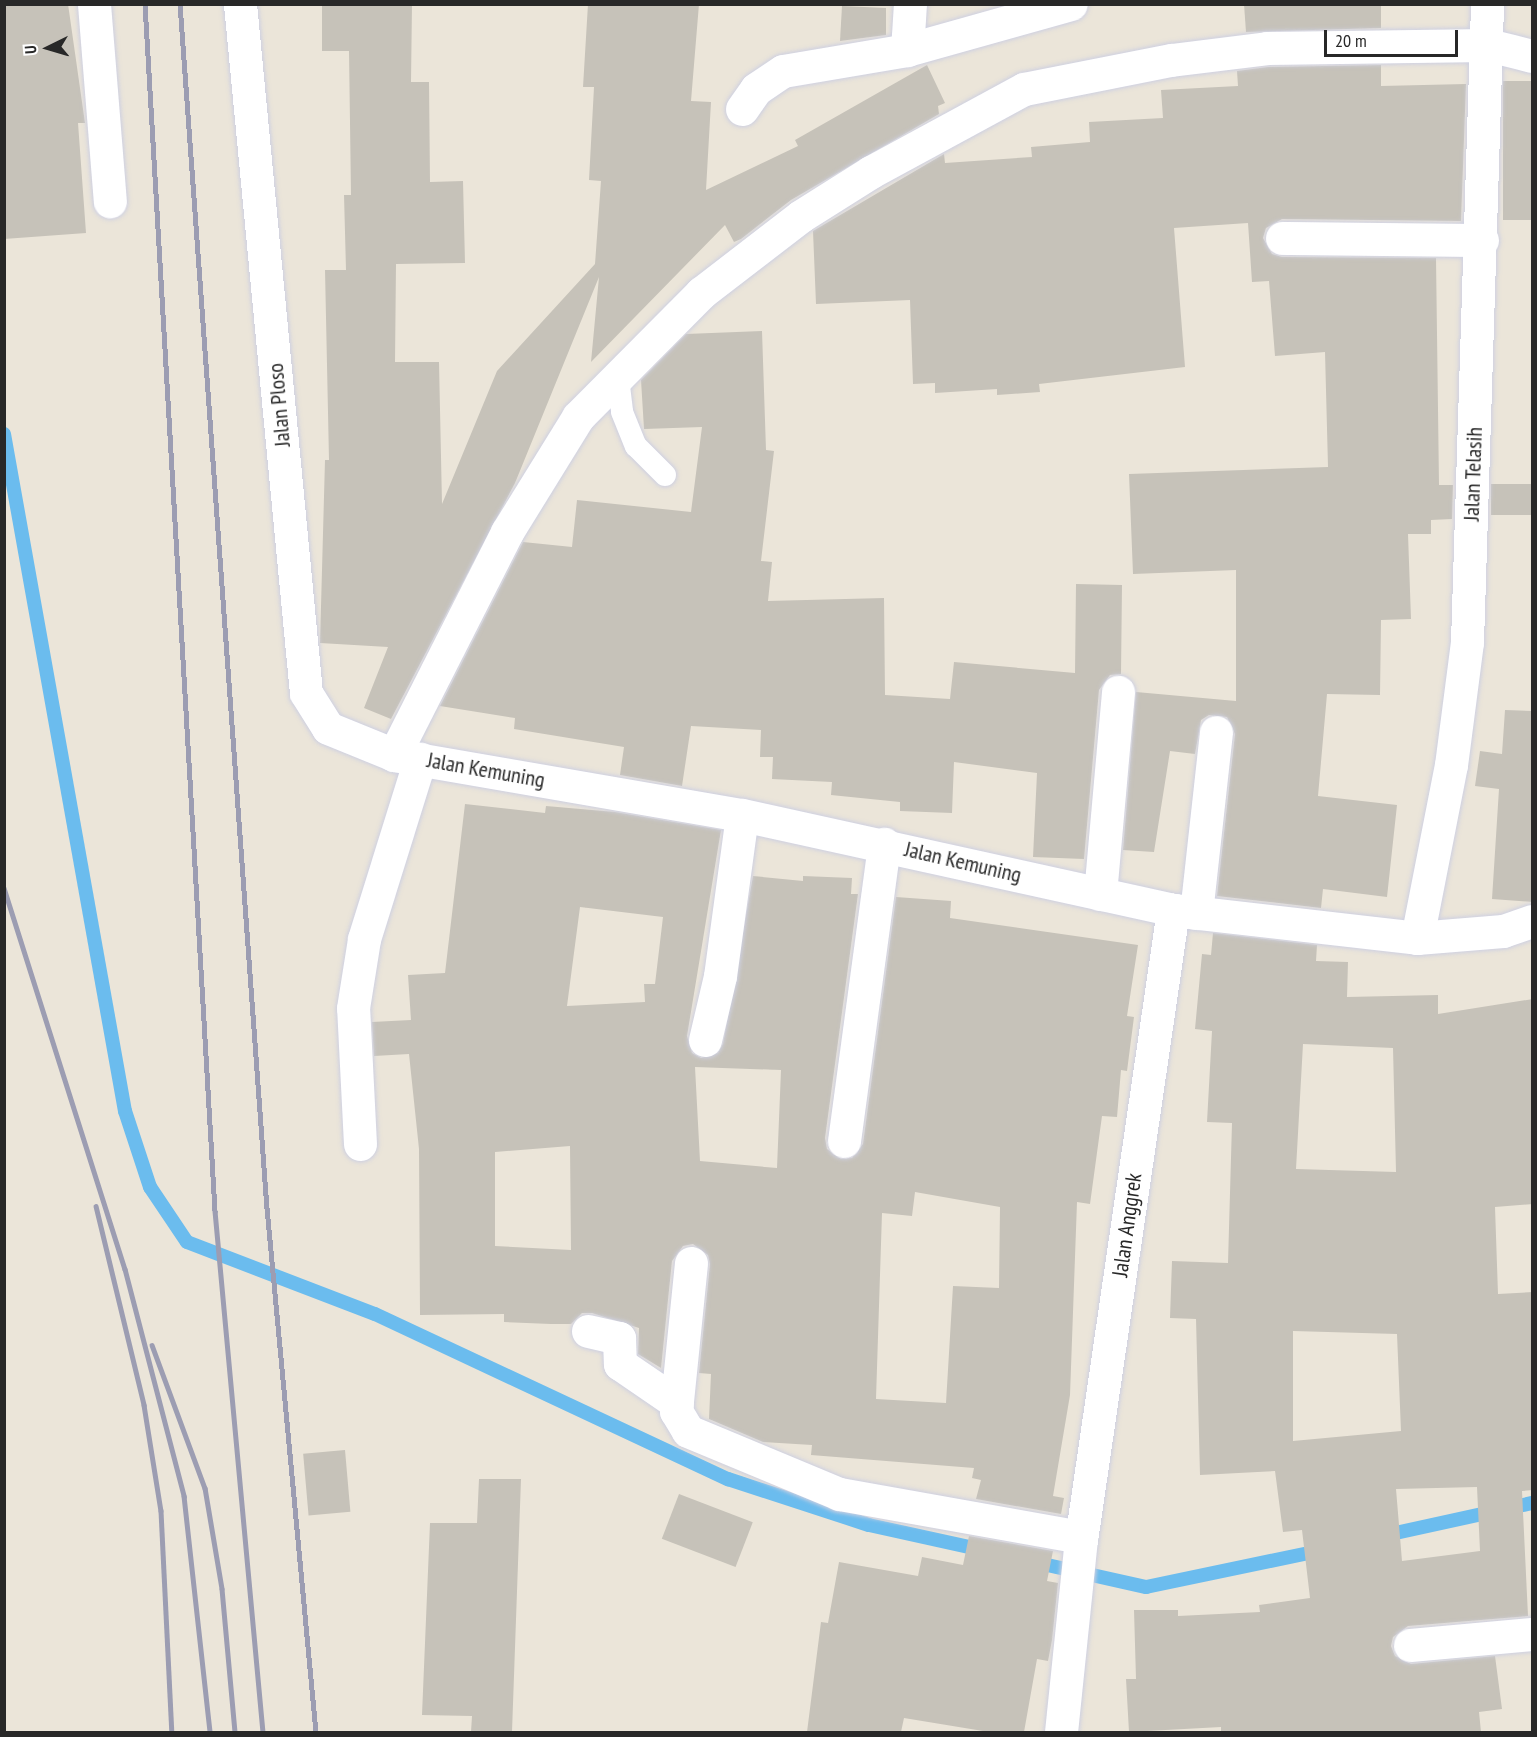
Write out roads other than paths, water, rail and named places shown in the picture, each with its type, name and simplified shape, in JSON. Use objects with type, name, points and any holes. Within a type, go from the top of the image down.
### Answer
[{"type":"street","points":[[94,4],[110,201]]},
{"type":"street","name":"Jalan Ploso","points":[[240,4],[306,693],[328,728],[407,757]]},
{"type":"street","points":[[907,50],[910,4]]},
{"type":"street","points":[[742,109],[756,89],[783,71],[907,50],[1071,4]]},
{"type":"street","name":"Jalan Telasih","points":[[1417,938],[1452,765],[1467,642],[1488,4]]},
{"type":"street","points":[[360,1144],[353,1008],[364,939],[407,757],[507,532],[578,417],[701,293],[801,216],[962,118],[1024,89],[1171,60],[1267,48],[1488,45],[1533,56]]},
{"type":"street","points":[[1282,238],[1482,240]]},
{"type":"street","points":[[1100,894],[1118,692]]},
{"type":"street","name":"Jalan Anggrek","points":[[1061,1732],[1072,1606],[1081,1539],[1184,911],[1216,732]]},
{"type":"street","name":"Jalan Kemuning","points":[[407,757],[742,815],[1184,911],[1417,938],[1503,931],[1533,921]]},
{"type":"street","points":[[705,1040],[720,976],[742,815]]},
{"type":"street","points":[[844,1141],[884,844]]},
{"type":"street","points":[[692,1263],[677,1403],[678,1422],[688,1431],[830,1491],[1081,1539]]},
{"type":"street","points":[[588,1331],[619,1338],[620,1364],[677,1403]]},
{"type":"street","points":[[1410,1645],[1533,1634]]},
{"type":"lane","points":[[618,378],[622,412],[636,446],[665,475]]},
{"type":"waterway","points":[[4,434],[125,1111],[150,1187],[187,1242],[375,1314],[728,1479],[869,1525],[983,1550]]},
{"type":"waterway","points":[[1382,1536],[1532,1503]]},
{"type":"waterway","points":[[1034,1562],[1146,1587],[1323,1550]]},
{"type":"railway","points":[[145,4],[215,1211],[263,1732]]},
{"type":"railway","points":[[180,4],[267,1208],[316,1732]]},
{"type":"railway","points":[[4,888],[125,1269],[184,1496],[210,1732]]},
{"type":"railway","points":[[96,1206],[144,1405],[161,1511],[172,1732]]},
{"type":"railway","points":[[152,1345],[205,1488],[222,1589],[235,1732]]}]
